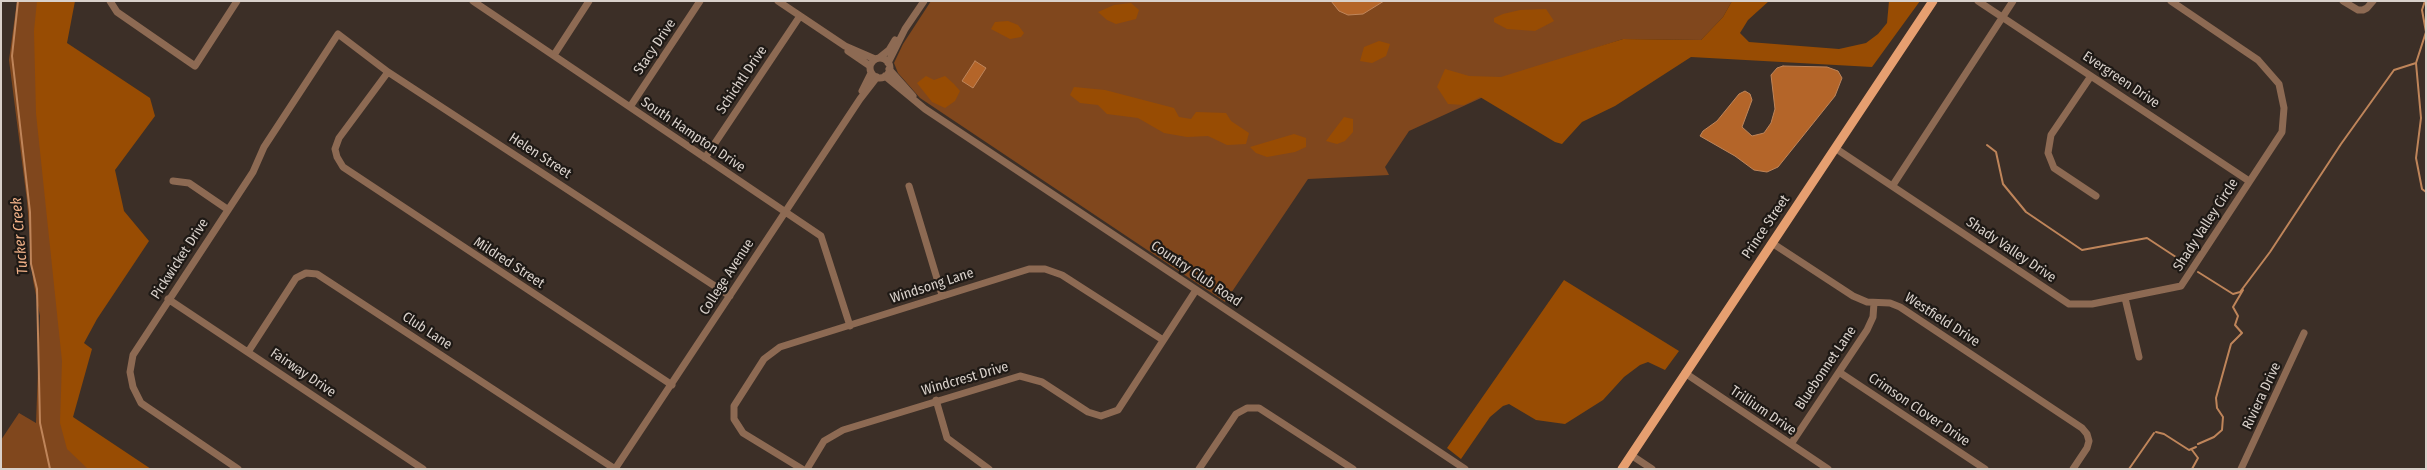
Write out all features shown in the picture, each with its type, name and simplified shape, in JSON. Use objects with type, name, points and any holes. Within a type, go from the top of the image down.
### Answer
[{"type":"main road","name":"Prince Street","points":[[1622,469],[1933,1]]},
{"type":"street","points":[[110,1],[117,12],[195,66],[237,1]]},
{"type":"street","points":[[554,55],[589,1]]},
{"type":"street","name":"Stacy Drive","points":[[630,107],[700,1]]},
{"type":"street","points":[[778,1],[845,46],[873,72],[885,76],[905,29],[924,1]]},
{"type":"street","name":"Evergreen Drive","points":[[1978,1],[2249,181]]},
{"type":"street","points":[[1892,185],[2013,1]]},
{"type":"street","points":[[2171,1],[2258,60],[2279,84],[2284,108],[2282,132],[2249,181]]},
{"type":"street","points":[[2343,1],[2358,10],[2363,10],[2368,8],[2373,1]]},
{"type":"street","name":"South Hampton Drive","points":[[476,2],[821,236],[850,326]]},
{"type":"street","name":"Schichtl Drive","points":[[705,158],[800,16]]},
{"type":"street","points":[[845,46],[877,58],[889,50],[901,31],[905,29]]},
{"type":"street","name":"Helen Street","points":[[338,34],[388,72],[730,296]]},
{"type":"street","name":"Pickwicket Drive","points":[[238,469],[141,403],[133,387],[130,372],[133,355],[253,172],[264,147],[338,34]]},
{"type":"street","name":"Country Club Road","points":[[877,58],[889,66],[914,99]]},
{"type":"street","name":"College Avenue","points":[[615,469],[860,99],[873,72],[877,58]]},
{"type":"street","name":"Mildred Street","points":[[388,72],[339,138],[335,149],[343,167],[672,385]]},
{"type":"street","name":"Country Club Road","points":[[885,76],[925,109],[1464,469]]},
{"type":"street","points":[[2091,76],[2051,135],[2048,153],[2054,168],[2096,196]]},
{"type":"street","name":"Shady Valley Drive","points":[[1835,148],[2069,304],[2092,304],[2125,298]]},
{"type":"street","points":[[172,181],[189,183],[227,209]]},
{"type":"street","name":"Shady Valley Circle","points":[[2125,298],[2182,286],[2249,181]]},
{"type":"street","points":[[908,186],[942,295]]},
{"type":"street","name":"Westfield Drive","points":[[1772,243],[1853,296],[1874,303],[1890,303],[1900,307],[2082,428],[2088,438],[2087,448],[2073,469]]},
{"type":"street","name":"Windsong Lane","points":[[802,469],[742,432],[734,419],[734,406],[764,359],[780,347],[942,295],[1029,269],[1044,268],[1062,276],[1163,340]]},
{"type":"street","name":"Club Lane","points":[[248,352],[296,278],[306,274],[317,274],[615,469]]},
{"type":"street","name":"Windcrest Drive","points":[[807,469],[824,441],[843,430],[936,400],[1020,376],[1042,382],[1088,412],[1101,416],[1118,410],[1196,290]]},
{"type":"street","points":[[2125,298],[2139,357]]},
{"type":"street","name":"Fairway Drive","points":[[168,299],[422,469]]},
{"type":"street","name":"Bluebonnet Lane","points":[[1791,444],[1871,323],[1874,303]]},
{"type":"street","name":"Riviera Drive","points":[[2241,469],[2304,333]]},
{"type":"street","name":"Crimson Clover Drive","points":[[1839,372],[1985,469]]},
{"type":"street","name":"Trillium Drive","points":[[1685,374],[1828,469]]},
{"type":"street","points":[[936,400],[947,438],[989,469]]},
{"type":"street","points":[[1199,469],[1236,414],[1247,408],[1259,408],[1353,469]]},
{"type":"street","points":[[1631,455],[1652,469]]},
{"type":"shaded area","points":[[17,1],[42,1],[48,159],[66,405],[103,469],[1,469],[1,440],[19,413],[36,423],[40,316],[33,280],[27,201],[9,60]]},
{"type":"shaded area","points":[[37,1],[75,1],[67,43],[150,98],[155,116],[115,170],[124,211],[149,241],[97,319],[84,343],[92,349],[73,417],[151,469],[88,469],[67,449],[60,423],[62,361],[36,113],[34,31]]},
{"type":"shaded area","points":[[931,1],[1732,1],[1723,17],[1701,40],[1623,39],[1575,55],[1409,131],[1385,167],[1389,175],[1308,179],[1225,302],[920,98],[898,73],[894,63],[903,44]]},
{"type":"shaded area","points":[[1331,1],[1384,1],[1363,14],[1348,15],[1339,11]]},
{"type":"shaded area","points":[[1732,1],[1769,1],[1748,20],[1740,33],[1749,42],[1839,49],[1866,43],[1878,34],[1887,23],[1889,1],[1920,1],[1872,67],[1691,57],[1615,106],[1582,122],[1562,144],[1555,142],[1480,97],[1464,105],[1448,104],[1437,87],[1445,69],[1469,76],[1501,77],[1623,39],[1701,40],[1723,17]]},
{"type":"shaded area","points":[[1131,3],[1139,10],[1136,19],[1116,24],[1107,20],[1098,12],[1114,5]]},
{"type":"shaded area","points":[[1546,9],[1554,21],[1535,31],[1507,29],[1494,22],[1494,18],[1503,14],[1520,10]]},
{"type":"shaded area","points":[[1008,21],[1018,25],[1024,33],[1021,37],[1010,39],[991,29],[995,22]]},
{"type":"shaded area","points":[[1379,41],[1390,44],[1386,56],[1372,63],[1360,61],[1364,47]]},
{"type":"shaded area","points":[[975,61],[986,68],[973,88],[962,81]]},
{"type":"shaded area","points":[[1783,66],[1827,67],[1838,71],[1842,78],[1835,96],[1778,167],[1767,172],[1754,170],[1735,156],[1700,136],[1703,131],[1717,121],[1739,94],[1745,91],[1750,94],[1752,100],[1742,127],[1752,136],[1764,133],[1771,123],[1775,109],[1771,75],[1777,68]]},
{"type":"shaded area","points":[[926,76],[934,80],[945,76],[960,91],[955,101],[945,108],[932,102],[917,83]]},
{"type":"shaded area","points":[[1074,87],[1105,90],[1174,108],[1179,117],[1191,119],[1196,112],[1226,113],[1231,121],[1249,133],[1246,144],[1227,145],[1208,136],[1187,137],[1164,133],[1138,118],[1107,114],[1098,105],[1080,103],[1070,95]]},
{"type":"shaded area","points":[[1344,117],[1353,119],[1353,132],[1345,141],[1337,144],[1326,141]]},
{"type":"shaded area","points":[[1294,134],[1306,138],[1306,147],[1295,152],[1267,157],[1256,153],[1250,147]]},
{"type":"shaded area","points":[[1564,280],[1679,351],[1665,370],[1648,362],[1640,365],[1624,377],[1603,400],[1565,424],[1536,420],[1509,404],[1503,406],[1490,417],[1461,459],[1447,448]]},
{"type":"waterway","name":"Tucker Creek","points":[[18,1],[12,56],[30,212],[31,264],[37,289],[40,423],[50,469]]},
{"type":"waterway","points":[[2425,1],[2422,10],[2426,32],[2416,63],[2421,118],[2416,158],[2422,189],[2426,192]]},
{"type":"waterway","points":[[2198,272],[2233,294],[2240,292],[2270,252],[2341,144],[2394,70],[2416,63]]},
{"type":"waterway","points":[[1987,145],[1996,152],[2003,184],[2026,212],[2082,250],[2147,238],[2185,263]]},
{"type":"waterway","points":[[2198,444],[2214,437],[2222,430],[2223,417],[2217,408],[2216,398],[2231,344],[2242,333],[2235,325],[2238,316],[2233,307],[2243,290]]},
{"type":"waterway","points":[[2156,432],[2164,434],[2189,450],[2196,447]]},
{"type":"waterway","points":[[2129,469],[2154,433]]},
{"type":"waterway","points":[[2192,450],[2198,458],[2192,469]]}]
